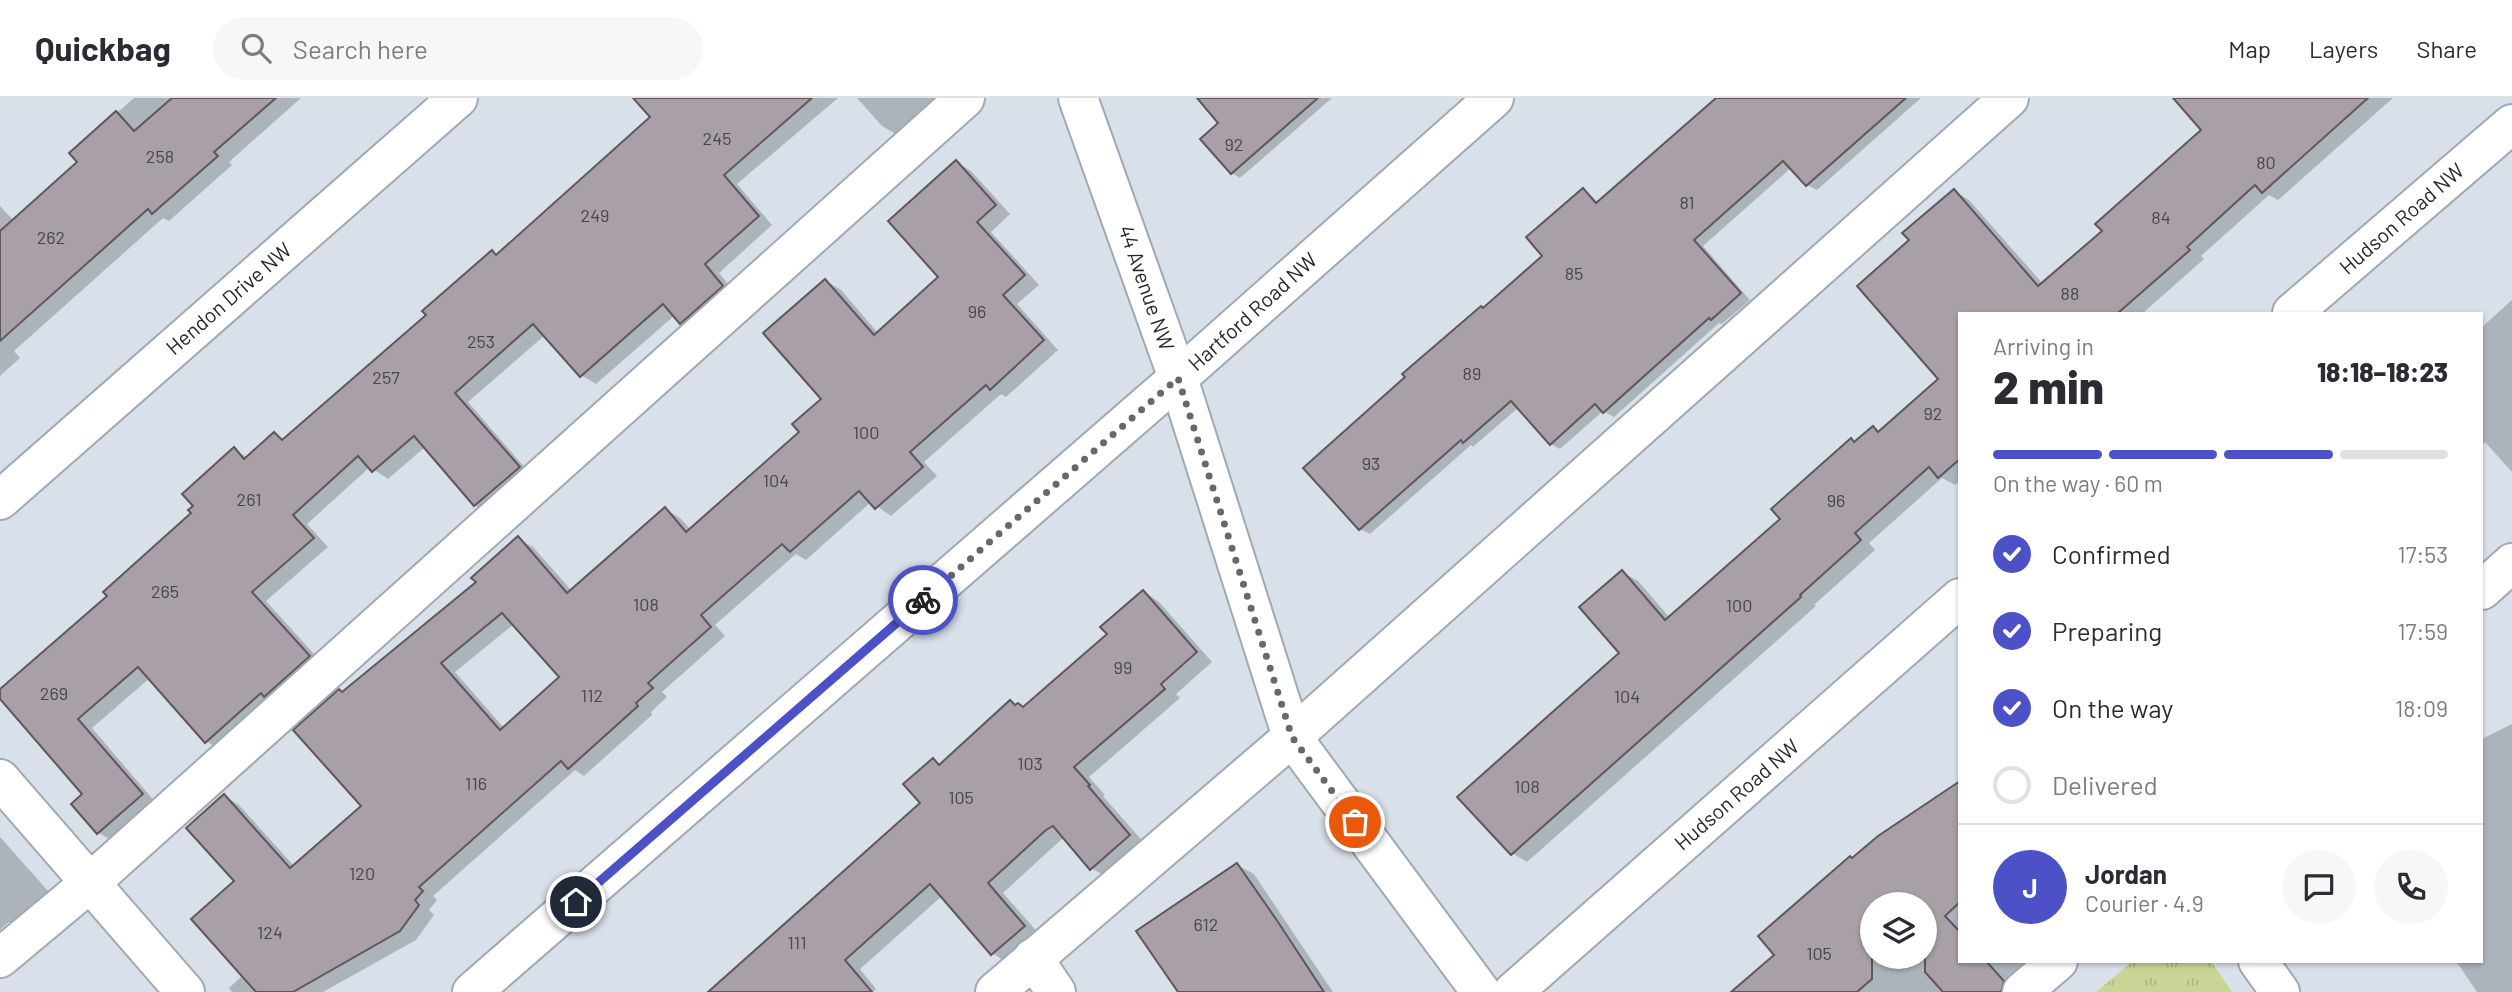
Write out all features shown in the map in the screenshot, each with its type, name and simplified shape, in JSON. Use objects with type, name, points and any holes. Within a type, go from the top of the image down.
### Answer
[{"type":"street","name":"Hendon Drive NW","points":[[0,500],[458,98]]},
{"type":"street","points":[[0,958],[91,882],[965,98]]},
{"type":"street","name":"44 Avenue NW","points":[[1078,98],[1178,378],[1292,737],[1481,992]]},
{"type":"street","name":"Hartford Road NW","points":[[472,992],[1178,378],[1494,98]]},
{"type":"street","points":[[995,992],[1292,737],[2009,98]]},
{"type":"street","name":"Hudson Road NW","points":[[2293,312],[2512,124]]},
{"type":"street","points":[[2483,589],[2512,562]]},
{"type":"street","name":"Hudson Road NW","points":[[1513,992],[1958,600]]},
{"type":"street","points":[[0,779],[185,992]]},
{"type":"street","points":[[1033,958],[1056,992]]},
{"type":"street","points":[[2022,992],[2056,963]]},
{"type":"street","points":[[2259,963],[2280,992]]},
{"type":"green space","points":[[2131,963],[2212,963],[2232,992],[2096,992]]},
{"type":"building","points":[[172,98],[276,98],[214,152],[218,156],[152,214],[148,209],[0,341],[0,231],[77,162],[69,153],[116,111],[134,131]]},
{"type":"building","points":[[633,98],[812,98],[724,175],[759,216],[705,264],[723,286],[680,324],[663,304],[580,377],[533,324],[455,393],[520,467],[474,506],[414,436],[372,472],[358,456],[293,515],[314,538],[252,592],[310,656],[264,697],[261,693],[205,743],[138,667],[78,719],[143,794],[97,834],[71,804],[82,794],[0,699],[0,689],[107,596],[103,592],[191,513],[188,510],[193,506],[182,494],[234,447],[244,459],[274,432],[282,440],[426,315],[422,311],[492,250],[496,255],[650,117]]},
{"type":"building","points":[[1197,98],[1318,98],[1231,174],[1200,139],[1218,123]]},
{"type":"building","points":[[1716,98],[1906,98],[1806,186],[1783,161],[1694,240],[1741,293],[1711,320],[1709,318],[1603,413],[1595,404],[1550,445],[1511,401],[1463,443],[1461,440],[1359,530],[1303,468],[1405,377],[1402,374],[1542,256],[1526,237],[1583,188],[1596,203]]},
{"type":"building","points":[[2173,98],[2368,98],[2262,193],[2255,185],[2187,247],[2190,250],[2119,312],[1958,312],[1958,461],[1938,478],[1929,467],[1855,533],[1861,540],[1800,595],[1801,597],[1511,855],[1457,797],[1619,653],[1579,607],[1622,570],[1665,620],[1780,519],[1771,509],[1851,438],[1854,442],[1873,426],[1878,432],[1938,379],[1857,286],[1909,240],[1902,233],[1954,189],[2038,286],[2102,231],[2095,224],[2201,130]]},
{"type":"building","points":[[956,160],[996,205],[977,222],[1025,275],[1003,295],[1044,340],[990,390],[986,385],[910,452],[923,467],[875,509],[859,491],[790,552],[782,544],[701,615],[711,627],[648,683],[653,688],[636,703],[638,706],[568,769],[561,761],[419,887],[423,891],[415,900],[419,905],[400,931],[293,992],[256,992],[191,919],[234,881],[186,828],[224,794],[290,868],[361,806],[293,730],[339,689],[342,692],[476,582],[471,578],[518,536],[567,593],[665,507],[686,532],[799,432],[792,424],[821,399],[763,333],[825,279],[874,335],[938,277],[888,221]],"holes":[[[502,613],[559,677],[500,730],[441,663]]]},
{"type":"building","points":[[1143,590],[1197,652],[1161,684],[1165,689],[1074,767],[1130,835],[1090,870],[1053,826],[1046,830],[988,883],[1025,926],[991,955],[930,884],[845,960],[872,992],[708,992],[920,803],[903,784],[933,758],[939,765],[1010,700],[1023,707],[1107,634],[1100,627]]},
{"type":"building","points":[[1958,782],[1958,904],[1945,916],[1958,930],[1958,963],[1988,963],[2004,981],[2001,992],[1943,992],[1925,972],[1925,969],[1937,969],[1937,892],[1860,892],[1860,969],[1872,969],[1872,979],[1857,992],[1731,992],[1774,955],[1758,936],[1850,856],[1852,858],[1878,836]]},
{"type":"building","points":[[1237,863],[1324,992],[1178,992],[1136,931]]},
{"type":"way so far","points":[[923,600],[1178,378],[1292,737],[1355,822]]},
{"type":"route","points":[[576,902],[923,600]]}]
